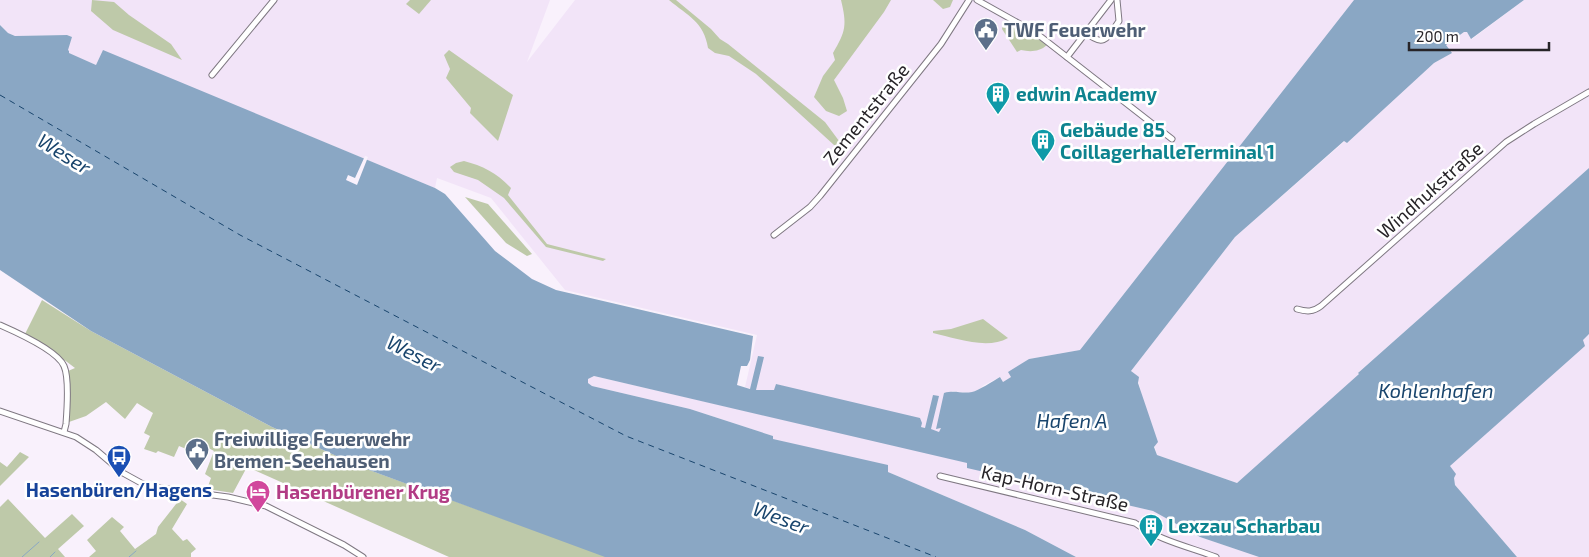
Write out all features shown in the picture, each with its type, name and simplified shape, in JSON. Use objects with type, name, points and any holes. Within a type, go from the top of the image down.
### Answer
[{"type":"street","points":[[212,75],[274,0]]},
{"type":"street","name":"Zementstraße","points":[[774,235],[810,207],[820,196],[936,50],[969,0]]},
{"type":"street","points":[[977,0],[1036,32],[1172,139]]},
{"type":"street","points":[[1067,57],[1111,0]]},
{"type":"street","points":[[1086,32],[1096,40],[1104,40],[1119,21],[1117,0]]},
{"type":"street","name":"Windhukstraße","points":[[1297,309],[1306,312],[1314,311],[1322,306],[1506,142],[1589,92]]},
{"type":"street","points":[[0,325],[21,334],[46,349],[65,367],[66,424],[64,432]]},
{"type":"street","points":[[0,411],[64,432],[91,446],[133,479],[160,488],[221,496],[260,504],[316,531],[363,557]]},
{"type":"street","name":"Kap-Horn-Straße","points":[[940,476],[1135,522],[1146,531],[1158,537],[1216,557]]},
{"type":"shaded area","points":[[0,0],[550,0],[527,62],[575,0],[1354,0],[1080,350],[1029,359],[1009,373],[1011,377],[1003,382],[1000,377],[970,393],[952,391],[938,429],[941,428],[939,432],[776,384],[775,390],[760,391],[745,387],[757,335],[565,290],[491,198],[437,178],[435,188],[103,51],[96,65],[68,53],[67,50],[72,37],[67,35],[15,36],[8,33],[0,25]]},
{"type":"shaded area","points":[[1524,0],[1589,0],[1589,168],[1237,483],[1157,455],[1138,380],[1131,371],[1235,237],[1345,141],[1347,143],[1434,63],[1451,53],[1446,45],[1464,32],[1467,32],[1472,39]]},
{"type":"shaded area","points":[[1589,334],[1589,557],[1517,557],[1455,485],[1450,466],[1584,346],[1583,340]]},
{"type":"shaded area","points":[[594,376],[911,449],[968,463],[967,467],[1153,511],[1200,537],[1259,557],[1076,557],[1025,530],[888,472],[888,469],[773,439],[773,436],[690,409],[592,386],[588,383],[588,379]]},
{"type":"green space","points":[[92,0],[114,2],[129,15],[171,44],[182,60],[113,30],[91,11]]},
{"type":"green space","points":[[410,0],[431,0],[419,14],[406,4]]},
{"type":"green space","points":[[669,0],[676,0],[711,29],[720,39],[825,122],[842,145],[842,148],[834,145],[756,74],[729,56],[715,53],[708,48],[706,39],[699,26],[689,15]]},
{"type":"green space","points":[[841,0],[891,0],[834,80],[847,111],[839,116],[826,111],[814,97],[823,76],[835,60],[833,53],[843,33],[845,22]]},
{"type":"green space","points":[[933,0],[953,0],[950,7],[943,9]]},
{"type":"green space","points":[[1007,22],[1018,24],[1047,45],[1038,50],[1021,50],[1017,52],[1002,29],[1003,24]]},
{"type":"green space","points":[[449,50],[513,95],[498,141],[470,113],[471,108],[446,78],[450,69],[444,55]]},
{"type":"green space","points":[[464,161],[489,171],[511,188],[508,195],[547,244],[606,259],[603,261],[546,247],[504,198],[478,180],[454,172],[450,167]]},
{"type":"green space","points":[[465,197],[488,204],[532,254],[527,256],[506,243]]},
{"type":"green space","points":[[42,300],[91,331],[272,427],[361,467],[608,557],[449,557],[247,467],[233,493],[207,489],[211,478],[205,474],[214,451],[203,445],[198,454],[179,446],[174,457],[158,451],[156,453],[144,449],[150,436],[144,433],[153,413],[137,403],[125,419],[106,402],[86,416],[69,422],[68,371],[75,368],[42,343],[25,334]]},
{"type":"green space","points":[[983,319],[1008,338],[991,343],[981,343],[933,333],[933,331],[951,329]]},
{"type":"green space","points":[[20,452],[29,457],[0,486],[0,462],[7,467]]},
{"type":"green space","points":[[8,499],[45,538],[72,514],[84,526],[58,549],[65,557],[0,557],[0,507]]},
{"type":"green space","points":[[180,499],[187,504],[172,529],[183,541],[187,539],[196,549],[191,553],[191,557],[89,557],[96,551],[87,540],[112,517],[124,527],[120,531],[135,549],[156,534],[158,527]]},
{"type":"water","points":[[1354,0],[1524,0],[1471,39],[1467,32],[1464,32],[1446,45],[1452,53],[1434,63],[1347,143],[1344,141],[1235,237],[1131,371],[1139,377],[1138,383],[1158,442],[1154,447],[1157,455],[1237,483],[1589,168],[1589,334],[1583,340],[1585,346],[1450,466],[1456,474],[1454,478],[1455,485],[1517,557],[1259,557],[1200,537],[1153,511],[967,468],[967,463],[594,376],[588,379],[588,383],[592,386],[690,409],[773,436],[773,439],[888,465],[888,472],[1025,530],[1076,557],[605,557],[361,467],[272,427],[91,331],[0,270],[0,25],[8,33],[15,36],[67,35],[72,37],[68,50],[69,53],[96,65],[103,50],[435,188],[445,194],[495,251],[532,279],[556,290],[753,336],[750,360],[747,366],[741,366],[737,385],[750,389],[758,356],[764,357],[756,390],[774,390],[776,384],[920,418],[921,427],[925,428],[933,395],[939,396],[931,429],[939,432],[941,428],[936,429],[944,393],[975,391],[1000,377],[1003,382],[1011,377],[1008,372],[1029,359],[1080,350]]},
{"type":"pier","points":[[365,156],[368,157],[357,185],[346,180],[348,175],[355,178]]},
{"type":"waterway","points":[[22,557],[39,542]]},
{"type":"waterway","points":[[129,557],[136,551]]},
{"type":"waterway","points":[[50,557],[55,552]]},
{"type":"ferry route","points":[[0,95],[240,235],[626,436],[936,557]]},
{"type":"place","name":"TWF Feuerwehr","points":[[986,51]]},
{"type":"place","name":"edwin Academy","points":[[998,115]]},
{"type":"place","name":"Gebäude 85 CoillagerhalleTerminal 1","points":[[1043,162]]},
{"type":"place","name":"Freiwillige Feuerwehr Bremen-Seehausen","points":[[197,471]]},
{"type":"place","name":"Hasenbüren/Hagens","points":[[119,478]]},
{"type":"place","name":"Hasenbürener Krug","points":[[258,513]]},
{"type":"place","name":"Lexzau Scharbau","points":[[1151,547]]},
{"type":"water label","name":"Weser","points":[[64,154]]},
{"type":"water label","name":"Weser","points":[[414,354]]},
{"type":"water label","name":"Kohlenhafen","points":[[1436,391]]},
{"type":"water label","name":"Hafen A","points":[[1072,421]]},
{"type":"water label","name":"Weser","points":[[781,518]]}]
